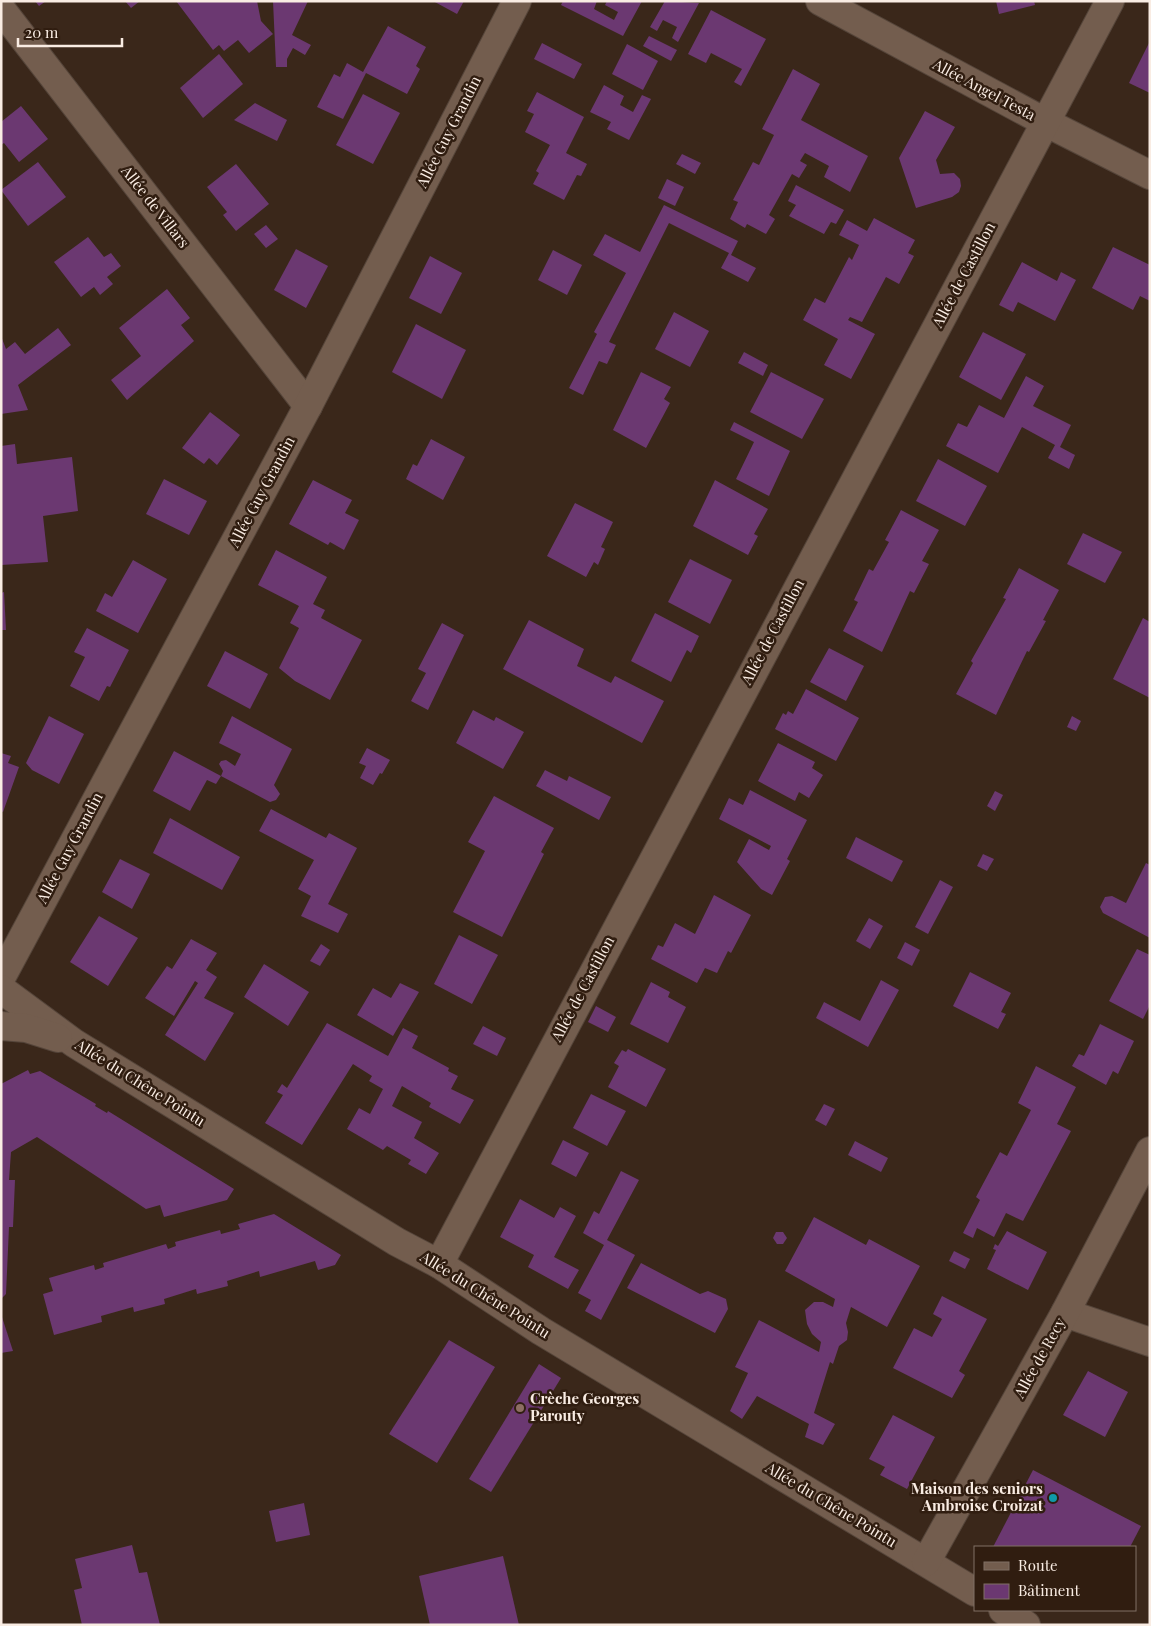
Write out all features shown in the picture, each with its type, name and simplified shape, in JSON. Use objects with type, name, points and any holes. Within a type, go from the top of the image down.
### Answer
[{"type":"street","name":"Allée Guy Grandin","points":[[1,978],[308,406],[517,1]]},
{"type":"street","name":"Allée Angel Testa","points":[[820,1],[1045,122],[1150,175]]},
{"type":"street","name":"Allée de Castillon","points":[[438,1264],[1110,1]]},
{"type":"street","name":"Allée de Villars","points":[[1,9],[308,406]]},
{"type":"street","name":"Allée du Chêne Pointu","points":[[1,989],[74,1043],[397,1242],[438,1264],[550,1336],[974,1591]]},
{"type":"street","points":[[1,1026],[26,1028],[74,1043]]},
{"type":"street","name":"Allée de Recy","points":[[926,1562],[1065,1313],[1150,1151]]},
{"type":"street","points":[[1065,1313],[1150,1342]]},
{"type":"street","points":[[1005,1611],[1026,1625]]},
{"type":"building","points":[[35,1],[46,1],[39,6]]},
{"type":"building","points":[[125,1],[140,1],[131,8]]},
{"type":"building","points":[[176,1],[257,1],[261,21],[273,34],[249,53],[238,40],[224,51],[219,45],[213,50]]},
{"type":"building","points":[[273,1],[308,1],[292,35],[311,45],[305,55],[293,48],[287,59],[287,67],[276,67]]},
{"type":"building","points":[[433,1],[464,1],[457,14]]},
{"type":"building","points":[[563,1],[597,1],[594,9],[614,20],[618,12],[605,5],[607,1],[642,1],[623,36],[561,5]]},
{"type":"building","points":[[665,1],[699,3],[678,42],[672,38],[677,27],[663,20],[657,31],[650,27]]},
{"type":"building","points":[[996,1],[1034,1],[1035,5],[999,14]]},
{"type":"building","points":[[711,10],[766,39],[741,86],[734,82],[742,69],[711,53],[706,63],[688,54]]},
{"type":"building","points":[[388,26],[426,47],[416,66],[420,69],[407,94],[366,73],[343,119],[317,107],[334,74],[340,77],[347,63],[363,72]]},
{"type":"building","points":[[649,36],[677,50],[671,61],[643,46]]},
{"type":"building","points":[[1150,41],[1150,93],[1129,83]]},
{"type":"building","points":[[542,43],[582,64],[574,79],[534,59]]},
{"type":"building","points":[[627,44],[658,61],[643,90],[612,74]]},
{"type":"building","points":[[219,54],[243,84],[203,118],[180,88]]},
{"type":"building","points":[[793,69],[820,84],[801,120],[868,156],[850,192],[824,177],[829,166],[805,153],[800,161],[807,165],[799,178],[792,174],[769,215],[775,219],[766,234],[747,224],[745,228],[730,219],[738,202],[733,200],[753,162],[759,165],[774,135],[762,129]]},
{"type":"building","points":[[604,85],[624,96],[620,105],[633,112],[642,95],[651,99],[629,140],[607,129],[611,122],[590,112]]},
{"type":"building","points":[[537,92],[584,117],[566,153],[587,164],[581,176],[577,175],[564,200],[533,184],[539,173],[536,171],[550,145],[525,132],[534,114],[527,111]]},
{"type":"building","points":[[363,94],[400,113],[373,164],[336,145]]},
{"type":"building","points":[[255,103],[287,120],[277,141],[234,120]]},
{"type":"building","points":[[21,106],[48,139],[19,162],[4,143],[1,145],[1,122]]},
{"type":"building","points":[[925,111],[955,127],[936,160],[940,174],[954,173],[960,179],[961,186],[959,192],[952,197],[916,208],[899,158]]},
{"type":"building","points":[[682,154],[701,163],[695,174],[676,164]]},
{"type":"building","points":[[38,162],[66,197],[28,226],[1,190]]},
{"type":"building","points":[[236,164],[269,204],[236,231],[223,215],[227,212],[207,187]]},
{"type":"building","points":[[667,179],[684,187],[675,206],[658,198]]},
{"type":"building","points":[[796,185],[844,210],[836,224],[831,222],[824,234],[789,216],[796,205],[788,201]]},
{"type":"building","points":[[664,205],[738,241],[731,255],[756,268],[748,282],[721,268],[729,253],[669,223],[609,342],[616,345],[607,364],[599,361],[583,395],[569,388],[597,334],[594,332],[626,273],[593,255],[605,234],[640,252]]},
{"type":"building","points":[[874,218],[915,240],[908,253],[914,256],[899,284],[886,277],[862,322],[850,317],[848,320],[875,334],[851,379],[824,365],[838,339],[803,320],[815,298],[825,303],[849,257],[852,260],[859,245],[839,235],[847,220],[867,231]]},
{"type":"building","points":[[266,225],[278,239],[266,248],[254,234]]},
{"type":"building","points":[[88,237],[104,257],[111,253],[121,266],[107,277],[113,284],[100,295],[94,287],[81,297],[54,262]]},
{"type":"building","points":[[1113,247],[1150,265],[1150,301],[1140,296],[1133,310],[1092,288]]},
{"type":"building","points":[[296,249],[328,266],[306,308],[274,290]]},
{"type":"building","points":[[553,250],[582,265],[567,295],[538,280]]},
{"type":"building","points":[[430,256],[462,273],[441,314],[409,298]]},
{"type":"building","points":[[1022,262],[1057,281],[1061,272],[1076,280],[1055,321],[1018,302],[1013,312],[999,305]]},
{"type":"building","points":[[167,289],[190,318],[181,325],[194,341],[127,400],[111,380],[141,356],[119,328]]},
{"type":"building","points":[[674,312],[709,331],[690,367],[655,349]]},
{"type":"building","points":[[416,324],[466,350],[442,399],[392,372]]},
{"type":"building","points":[[58,328],[71,345],[18,385],[28,410],[1,414],[1,336],[6,349],[15,342],[25,354]]},
{"type":"building","points":[[983,332],[1026,354],[1001,400],[959,377]]},
{"type":"building","points":[[744,352],[768,365],[763,376],[738,363]]},
{"type":"building","points":[[641,372],[671,387],[664,399],[670,403],[646,448],[613,430]]},
{"type":"building","points":[[771,372],[824,399],[802,439],[750,412]]},
{"type":"building","points":[[1026,376],[1044,386],[1033,406],[1071,425],[1060,447],[1075,455],[1069,469],[1048,458],[1055,445],[1022,427],[998,473],[946,446],[958,423],[967,427],[979,405],[1004,418]]},
{"type":"building","points":[[210,412],[240,435],[217,465],[209,458],[204,464],[182,448]]},
{"type":"building","points":[[734,422],[790,451],[769,496],[736,479],[754,442],[730,430]]},
{"type":"building","points":[[431,439],[465,457],[443,500],[406,479],[413,464],[417,466]]},
{"type":"building","points":[[15,444],[17,464],[72,457],[78,511],[43,516],[48,562],[1,565],[1,446]]},
{"type":"building","points":[[938,459],[987,486],[965,526],[916,501]]},
{"type":"building","points":[[164,479],[207,501],[189,535],[146,514]]},
{"type":"building","points":[[313,480],[352,500],[345,513],[359,520],[344,550],[330,542],[328,545],[289,524]]},
{"type":"building","points":[[715,480],[768,509],[754,534],[758,536],[748,555],[693,526]]},
{"type":"building","points":[[575,503],[613,522],[601,547],[605,549],[598,565],[594,562],[586,577],[547,556]]},
{"type":"building","points":[[901,510],[939,530],[922,561],[929,564],[914,593],[910,591],[882,652],[843,631],[858,602],[854,600],[869,569],[873,571],[889,542],[885,540]]},
{"type":"building","points":[[1083,533],[1122,552],[1105,583],[1067,564]]},
{"type":"building","points":[[276,550],[327,577],[313,604],[325,610],[321,618],[362,640],[330,700],[295,681],[279,668],[299,628],[290,623],[299,606],[258,585]]},
{"type":"building","points":[[690,559],[732,580],[710,624],[668,602]]},
{"type":"building","points":[[133,560],[167,579],[138,633],[96,611],[105,593],[112,597]]},
{"type":"building","points":[[1019,568],[1059,590],[1043,620],[1046,621],[1029,652],[1027,651],[996,715],[956,694],[973,663],[971,661],[1006,599],[1003,598]]},
{"type":"building","points":[[4,592],[6,630],[1,630],[1,593]]},
{"type":"building","points":[[655,613],[699,636],[691,653],[687,650],[671,682],[631,661]]},
{"type":"building","points":[[1143,618],[1150,622],[1150,698],[1113,679]]},
{"type":"building","points":[[529,620],[584,649],[577,666],[611,683],[615,676],[664,701],[642,743],[503,669]]},
{"type":"building","points":[[442,623],[464,635],[428,710],[411,701],[426,673],[418,669]]},
{"type":"building","points":[[87,628],[129,650],[110,687],[107,686],[99,701],[70,686],[85,657],[74,652]]},
{"type":"building","points":[[829,648],[864,666],[846,701],[810,682]]},
{"type":"building","points":[[225,651],[268,674],[250,709],[207,686]]},
{"type":"building","points":[[806,689],[859,718],[836,761],[775,729],[783,713],[786,715],[788,711],[793,714]]},
{"type":"building","points":[[473,710],[494,721],[496,717],[524,732],[503,769],[456,743]]},
{"type":"building","points":[[49,716],[84,734],[59,784],[32,770],[26,763]]},
{"type":"building","points":[[232,716],[292,749],[274,785],[280,794],[276,800],[270,802],[221,776],[223,771],[219,764],[221,761],[226,760],[235,766],[241,754],[219,743]]},
{"type":"building","points":[[1072,716],[1081,721],[1076,731],[1067,727]]},
{"type":"building","points":[[778,743],[815,762],[812,768],[823,775],[809,798],[799,792],[795,801],[758,781]]},
{"type":"building","points":[[367,748],[390,760],[373,785],[360,778],[366,766],[359,763]]},
{"type":"building","points":[[174,751],[221,776],[216,784],[207,780],[190,811],[153,791]]},
{"type":"building","points":[[1,753],[11,756],[8,763],[19,767],[3,812],[1,811]]},
{"type":"building","points":[[545,770],[567,781],[569,776],[611,797],[599,820],[536,786]]},
{"type":"building","points":[[750,790],[807,820],[787,859],[790,861],[772,895],[761,889],[737,862],[749,839],[769,850],[771,846],[719,819],[729,798],[743,805]]},
{"type":"building","points":[[995,791],[1003,795],[995,811],[987,806]]},
{"type":"building","points":[[494,796],[554,828],[541,852],[544,854],[502,937],[453,912],[485,851],[468,842]]},
{"type":"building","points":[[271,809],[326,838],[329,833],[357,848],[328,904],[348,914],[338,933],[301,916],[311,896],[298,889],[314,860],[259,831]]},
{"type":"building","points":[[170,818],[240,857],[222,890],[153,853]]},
{"type":"building","points":[[856,837],[903,861],[892,882],[846,858]]},
{"type":"building","points":[[983,854],[994,859],[987,871],[977,866]]},
{"type":"building","points":[[120,859],[150,874],[132,909],[102,892]]},
{"type":"building","points":[[1146,863],[1150,865],[1150,938],[1103,913],[1100,907],[1105,897],[1112,896],[1126,903]]},
{"type":"building","points":[[940,880],[953,887],[928,934],[915,927]]},
{"type":"building","points":[[714,895],[751,915],[731,953],[728,951],[717,973],[705,968],[697,983],[651,959],[658,945],[663,947],[675,923],[695,934]]},
{"type":"building","points":[[99,916],[138,938],[108,986],[70,962]]},
{"type":"building","points":[[869,918],[883,926],[870,949],[856,941]]},
{"type":"building","points":[[459,935],[498,955],[472,1004],[434,984]]},
{"type":"building","points":[[191,939],[217,953],[206,970],[217,977],[204,998],[234,1013],[205,1061],[165,1035],[198,983],[195,981],[174,1016],[145,998],[167,966],[172,969]]},
{"type":"building","points":[[905,942],[920,950],[912,966],[897,958]]},
{"type":"building","points":[[321,944],[330,950],[320,966],[310,961]]},
{"type":"building","points":[[1137,949],[1150,955],[1150,1005],[1143,1019],[1109,1001]]},
{"type":"building","points":[[264,964],[309,992],[288,1026],[244,997]]},
{"type":"building","points":[[970,972],[1011,993],[1001,1012],[1006,1014],[998,1029],[953,1006]]},
{"type":"building","points":[[881,980],[899,990],[868,1047],[816,1018],[824,1002],[860,1021]]},
{"type":"building","points":[[651,982],[670,992],[668,997],[686,1007],[668,1043],[630,1024]]},
{"type":"building","points":[[400,983],[419,992],[393,1036],[357,1015],[373,988],[391,998]]},
{"type":"building","points":[[596,1006],[616,1017],[608,1032],[588,1022]]},
{"type":"building","points":[[327,1023],[388,1056],[403,1028],[418,1036],[412,1048],[449,1068],[448,1071],[458,1076],[451,1089],[474,1100],[460,1124],[429,1107],[431,1103],[402,1086],[392,1106],[422,1122],[414,1138],[439,1153],[426,1174],[408,1164],[411,1160],[387,1146],[383,1150],[347,1129],[359,1108],[370,1114],[383,1089],[369,1081],[372,1076],[353,1064],[302,1145],[265,1123],[283,1095],[277,1092],[282,1084],[287,1088]]},
{"type":"building","points":[[1100,1024],[1134,1041],[1118,1074],[1113,1071],[1106,1085],[1072,1066],[1079,1054],[1084,1056]]},
{"type":"building","points":[[483,1026],[506,1038],[497,1056],[473,1044]]},
{"type":"building","points":[[628,1049],[666,1069],[646,1107],[608,1087],[619,1066],[614,1063],[622,1050],[626,1052]]},
{"type":"building","points":[[1036,1066],[1076,1087],[1057,1124],[1071,1131],[1023,1221],[1006,1213],[994,1237],[977,1228],[973,1238],[963,1233],[980,1200],[976,1197],[1000,1152],[1007,1156],[1031,1110],[1018,1103]]},
{"type":"building","points":[[28,1070],[30,1074],[40,1071],[234,1189],[227,1200],[164,1217],[160,1205],[146,1209],[37,1137],[11,1152],[9,1180],[15,1180],[13,1227],[9,1227],[6,1294],[1,1299],[1,1084]]},
{"type":"building","points":[[591,1094],[626,1111],[607,1146],[573,1128]]},
{"type":"building","points":[[824,1104],[835,1109],[826,1126],[815,1120]]},
{"type":"building","points":[[563,1140],[589,1153],[576,1177],[551,1164]]},
{"type":"building","points":[[855,1141],[888,1158],[881,1172],[848,1155]]},
{"type":"building","points":[[621,1171],[639,1180],[607,1240],[635,1255],[601,1320],[585,1311],[591,1300],[578,1293],[604,1245],[583,1233],[594,1211],[599,1214]]},
{"type":"building","points":[[520,1199],[554,1218],[560,1207],[576,1216],[554,1257],[579,1270],[568,1289],[528,1267],[534,1255],[500,1237]]},
{"type":"building","points":[[274,1214],[341,1255],[335,1265],[318,1270],[315,1261],[260,1277],[259,1271],[227,1281],[228,1286],[197,1294],[196,1289],[164,1299],[165,1304],[134,1312],[133,1307],[101,1316],[102,1322],[54,1335],[43,1294],[53,1291],[49,1278],[94,1265],[95,1270],[104,1267],[103,1263],[166,1244],[168,1249],[176,1246],[175,1242],[220,1230],[221,1234],[240,1229],[238,1224]]},
{"type":"building","points":[[814,1217],[866,1245],[869,1239],[920,1266],[887,1327],[851,1307],[846,1323],[847,1340],[839,1346],[833,1364],[830,1362],[814,1413],[835,1424],[823,1445],[805,1437],[809,1424],[757,1396],[742,1419],[730,1411],[748,1373],[735,1367],[759,1320],[819,1352],[821,1342],[812,1334],[807,1324],[805,1310],[814,1302],[823,1302],[833,1307],[835,1299],[785,1271]]},
{"type":"building","points":[[1007,1231],[1047,1252],[1028,1290],[987,1269],[996,1250],[993,1249],[995,1244],[998,1246]]},
{"type":"building","points":[[776,1232],[783,1232],[787,1238],[783,1244],[777,1244],[773,1238]]},
{"type":"building","points":[[954,1251],[970,1259],[965,1269],[949,1261]]},
{"type":"building","points":[[641,1263],[700,1294],[708,1291],[726,1299],[728,1309],[715,1333],[627,1288]]},
{"type":"building","points":[[942,1296],[987,1319],[959,1371],[965,1375],[952,1398],[893,1368],[914,1328],[932,1337],[942,1319],[933,1314]]},
{"type":"building","points":[[1,1314],[13,1351],[1,1353]]},
{"type":"building","points":[[449,1340],[495,1367],[437,1463],[389,1434]]},
{"type":"building","points":[[539,1364],[561,1378],[491,1492],[469,1479]]},
{"type":"building","points":[[1088,1371],[1128,1392],[1105,1437],[1063,1415]]},
{"type":"building","points":[[893,1415],[935,1437],[907,1489],[880,1475],[885,1467],[869,1459]]},
{"type":"building","name":"Maison des seniors Ambroise Croizat","points":[[1033,1470],[1141,1526],[1131,1546],[994,1546]]},
{"type":"building","points":[[304,1503],[310,1535],[276,1542],[269,1511]]},
{"type":"building","points":[[132,1545],[139,1573],[147,1572],[160,1625],[82,1625],[74,1590],[82,1588],[75,1559]]},
{"type":"building","points":[[503,1556],[519,1625],[430,1625],[419,1576]]},
{"type":"place","name":"Crèche Georges Parouty","points":[[520,1408]]},
{"type":"place","name":"Maison des seniors Ambroise Croizat","points":[[1053,1498]]}]
